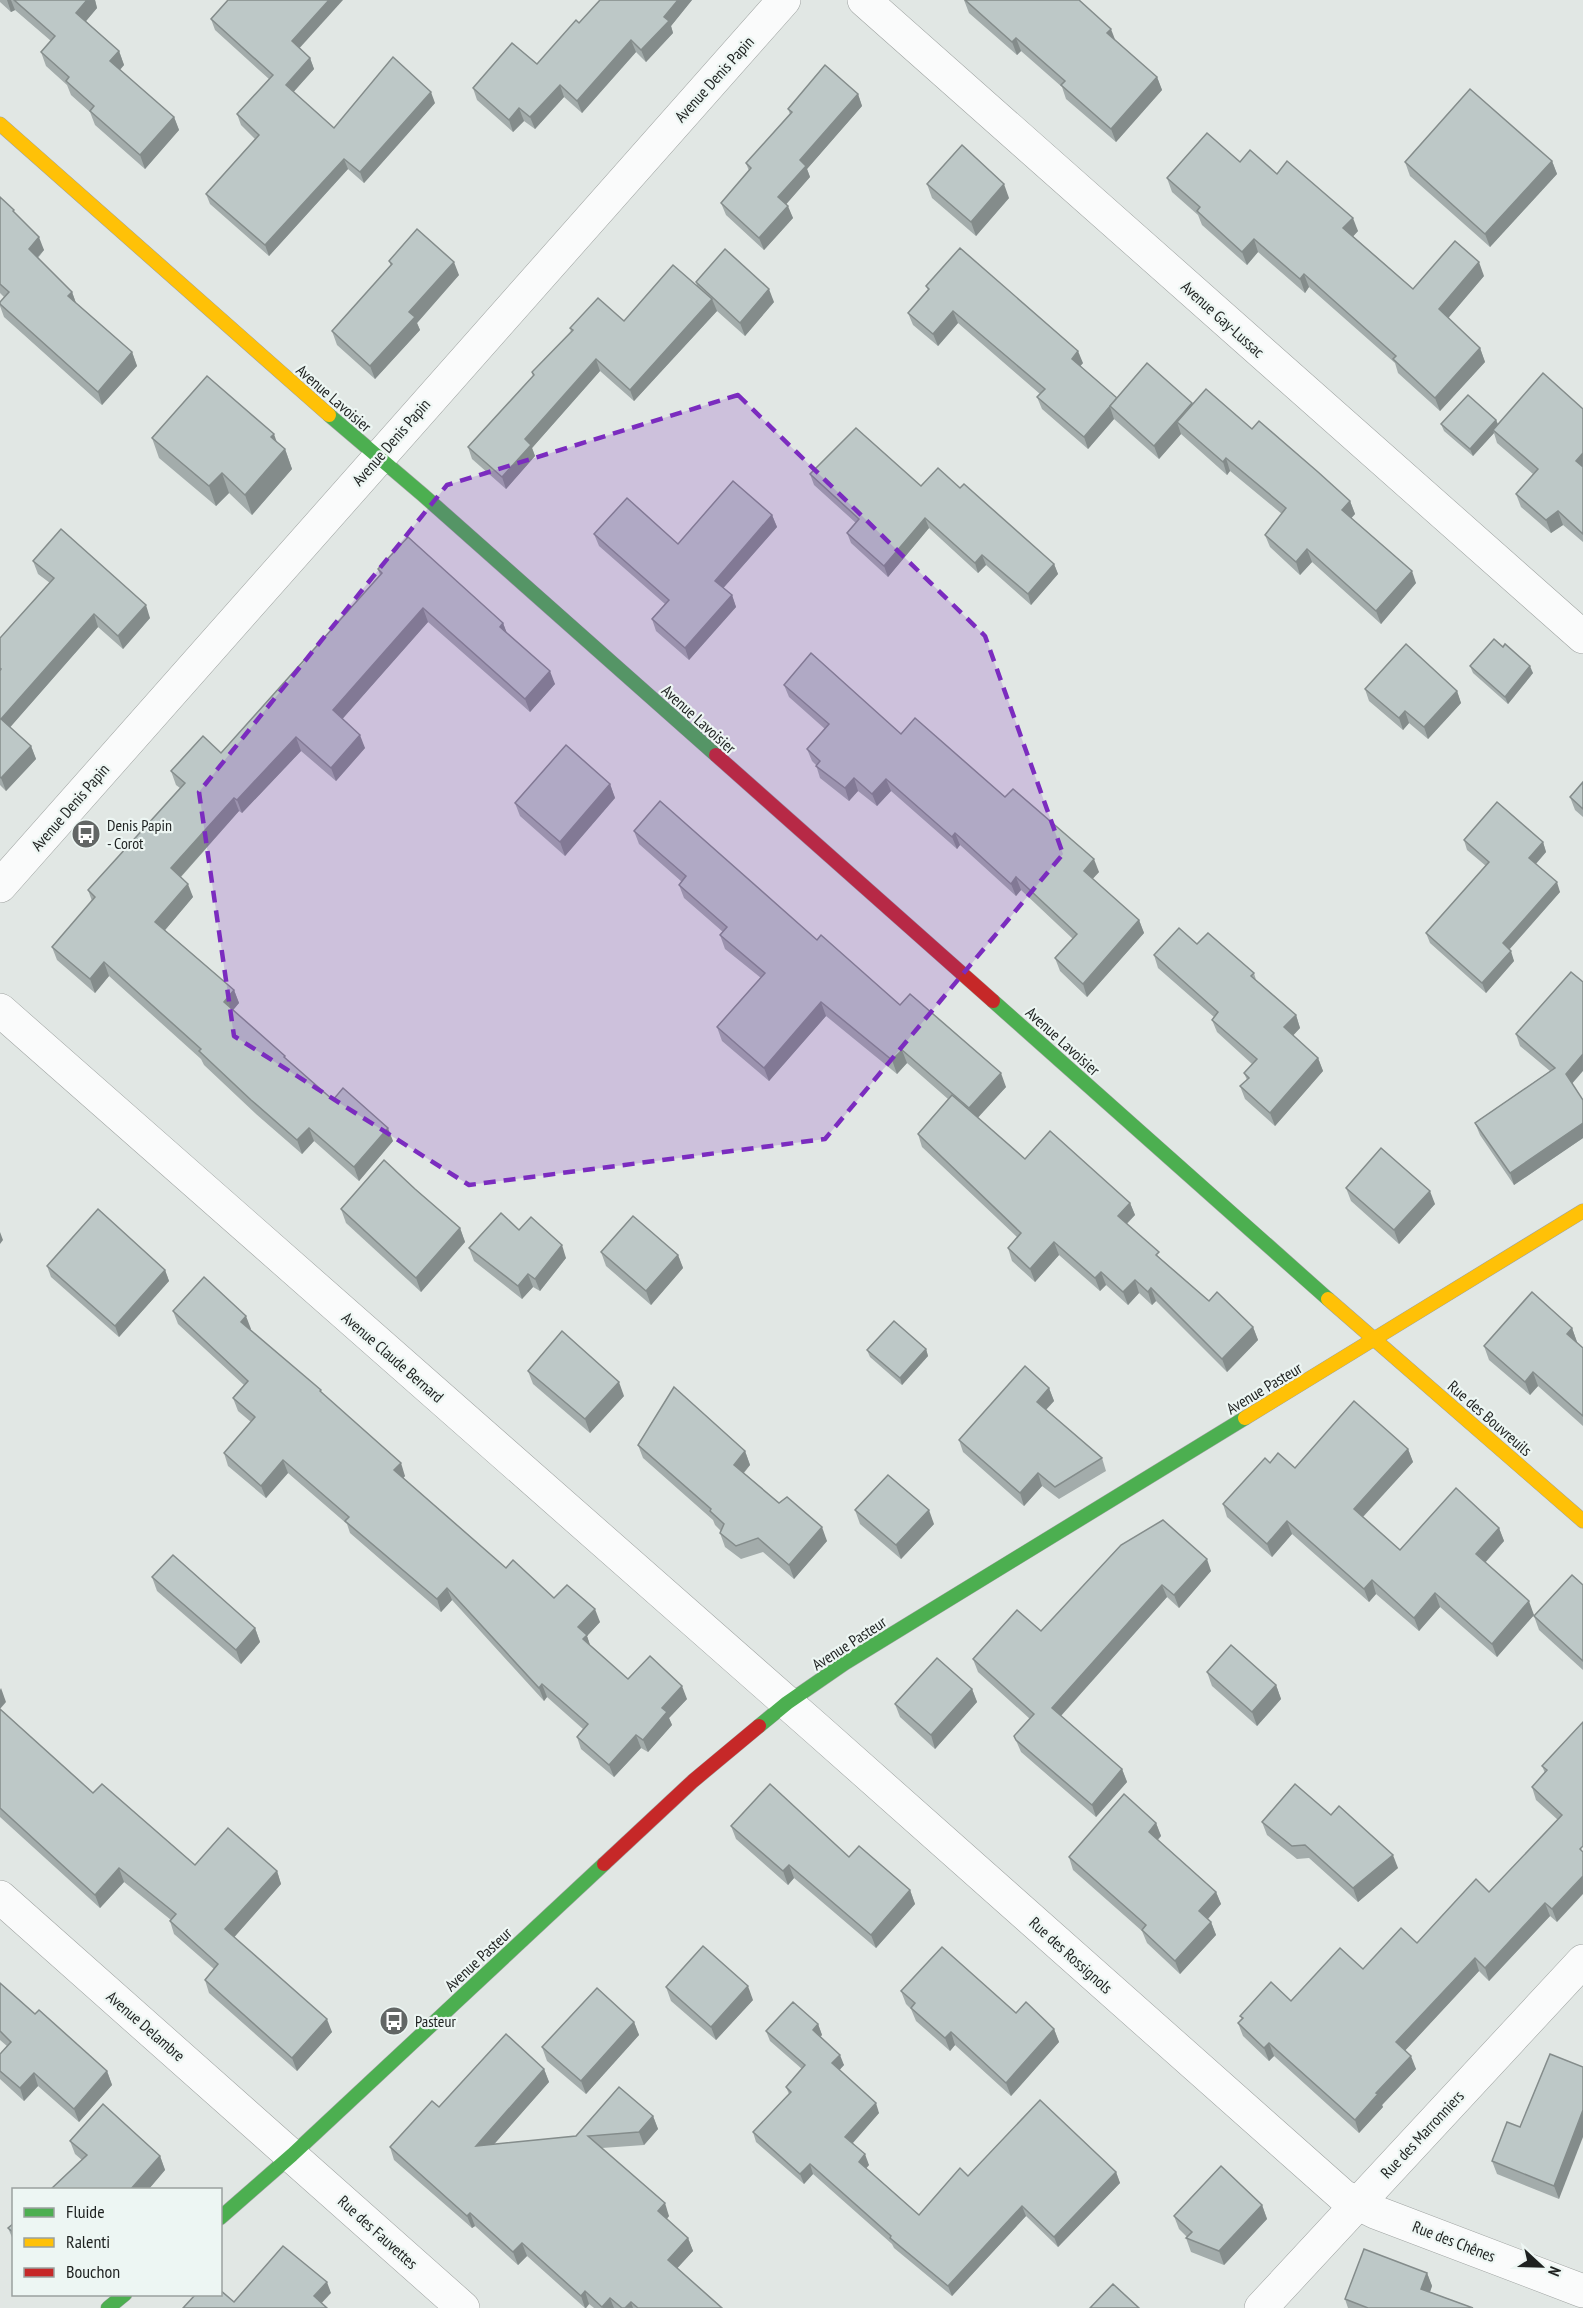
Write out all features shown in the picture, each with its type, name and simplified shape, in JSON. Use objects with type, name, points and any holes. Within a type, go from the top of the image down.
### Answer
[{"type":"street","name":"Avenue Denis Papin","points":[[0,886],[784,0]]},
{"type":"street","name":"Avenue Gay-Lussac","points":[[864,0],[1583,637]]},
{"type":"street","name":"Avenue Lavoisier","points":[[0,124],[1375,1340]]},
{"type":"street","name":"Avenue Claude Bernard","points":[[0,1010],[787,1703]]},
{"type":"street","name":"Avenue Pasteur","points":[[222,2216],[292,2155],[693,1781],[787,1703],[846,1663],[1583,1211]]},
{"type":"street","name":"Rue des Bouvreuils","points":[[1375,1340],[1583,1521]]},
{"type":"street","name":"Rue des Rossignols","points":[[787,1703],[1324,2180],[1343,2196],[1358,2204]]},
{"type":"street","name":"Avenue Delambre","points":[[0,1897],[292,2155]]},
{"type":"street","name":"Rue des Marronniers","points":[[1261,2308],[1583,1962]]},
{"type":"street","name":"Rue des Fauvettes","points":[[292,2155],[463,2308]]},
{"type":"street","name":"Rue des Chênes","points":[[1358,2204],[1583,2291]]},
{"type":"street","points":[[108,2308],[124,2296]]},
{"type":"highlighted area","points":[[738,395],[985,636],[1063,854],[825,1139],[469,1185],[234,1036],[199,792],[447,485]]},
{"type":"building","points":[[14,0],[87,0],[76,13],[119,51],[110,61],[174,117],[140,155],[90,111],[94,106],[66,81],[69,77],[41,52],[55,36]]},
{"type":"building","points":[[228,0],[329,0],[292,41],[310,58],[286,85],[334,128],[393,57],[431,92],[360,172],[344,159],[265,245],[206,194],[259,135],[237,114],[273,75],[211,19]]},
{"type":"building","points":[[600,0],[678,0],[664,17],[669,21],[641,50],[631,40],[577,101],[560,85],[530,117],[519,108],[509,120],[473,88],[512,43],[537,64],[576,20],[579,23]]},
{"type":"building","points":[[965,0],[1079,0],[1111,29],[1107,33],[1157,77],[1111,129],[1061,85],[1065,81],[1016,38],[1012,42]]},
{"type":"building","points":[[825,65],[858,94],[800,160],[806,166],[778,197],[788,206],[759,238],[721,203],[751,168],[746,163],[792,112],[788,109]]},
{"type":"building","points":[[1470,89],[1552,161],[1485,234],[1405,162]]},
{"type":"building","points":[[1207,133],[1240,162],[1250,150],[1277,174],[1287,161],[1353,218],[1343,228],[1413,289],[1455,241],[1479,262],[1439,309],[1480,348],[1435,398],[1393,359],[1396,356],[1304,274],[1300,279],[1254,239],[1242,252],[1197,211],[1200,207],[1167,178]]},
{"type":"building","points":[[962,145],[1004,184],[971,222],[927,184]]},
{"type":"building","points":[[0,197],[39,237],[29,249],[72,292],[68,296],[132,352],[98,392],[0,304],[9,292],[0,284]]},
{"type":"building","points":[[417,229],[454,262],[409,312],[415,317],[370,366],[332,331],[392,264],[389,261]]},
{"type":"building","points":[[960,248],[1078,351],[1072,359],[1117,398],[1084,437],[1037,397],[1045,389],[953,311],[933,334],[908,313],[929,289],[926,286]]},
{"type":"building","points":[[725,249],[769,289],[740,323],[696,282]]},
{"type":"building","points":[[673,265],[712,299],[630,390],[596,359],[525,439],[531,445],[502,477],[468,447],[534,375],[532,372],[573,330],[570,328],[598,298],[624,321]]},
{"type":"building","points":[[1147,363],[1192,403],[1154,446],[1110,406]]},
{"type":"building","points":[[1543,373],[1583,409],[1583,453],[1576,461],[1583,467],[1583,534],[1558,511],[1546,520],[1516,494],[1538,469],[1493,430]]},
{"type":"building","points":[[207,376],[274,434],[271,437],[285,449],[245,495],[222,473],[209,486],[152,438]]},
{"type":"building","points":[[1206,389],[1252,429],[1259,421],[1318,472],[1350,501],[1342,510],[1412,571],[1376,611],[1307,549],[1296,562],[1265,535],[1286,508],[1226,458],[1223,462],[1177,422]]},
{"type":"building","points":[[1468,395],[1496,420],[1470,449],[1441,424]]},
{"type":"building","points":[[856,428],[921,486],[938,468],[960,488],[964,484],[1054,564],[1028,594],[982,555],[975,563],[925,518],[884,566],[847,533],[859,519],[810,474]]},
{"type":"building","points":[[733,481],[772,515],[715,581],[732,595],[685,648],[652,619],[669,600],[594,534],[627,498],[678,544]]},
{"type":"building","points":[[61,529],[146,605],[118,636],[94,614],[1,719],[31,746],[1,778],[0,638],[54,578],[33,561]]},
{"type":"building","points":[[408,537],[503,623],[500,627],[550,671],[525,699],[423,608],[333,710],[360,735],[331,768],[296,737],[237,800],[234,798],[171,868],[188,884],[155,922],[234,990],[224,1002],[284,1057],[333,1100],[343,1088],[388,1128],[354,1167],[309,1128],[297,1140],[199,1051],[201,1049],[104,962],[90,979],[52,947],[95,897],[88,890],[185,783],[171,771],[203,736],[221,753],[382,573],[378,569]]},
{"type":"building","points":[[1494,639],[1503,647],[1505,644],[1530,666],[1505,697],[1470,666]]},
{"type":"building","points":[[1406,644],[1457,691],[1424,727],[1405,711],[1399,718],[1365,689]]},
{"type":"building","points":[[811,653],[901,734],[915,718],[1005,797],[1013,789],[1094,859],[1084,871],[1139,920],[1083,984],[1055,958],[1077,934],[1016,877],[1011,884],[955,833],[952,837],[886,779],[872,794],[854,778],[845,788],[816,766],[820,761],[807,749],[829,724],[784,685]]},
{"type":"building","points":[[566,745],[610,784],[560,842],[515,803]]},
{"type":"building","points":[[1583,782],[1583,809],[1570,797]]},
{"type":"building","points":[[660,801],[817,940],[821,935],[900,1005],[910,994],[1001,1073],[969,1108],[902,1050],[892,1060],[821,1002],[764,1068],[717,1027],[765,973],[720,935],[727,927],[679,885],[686,876],[634,831]]},
{"type":"building","points":[[1497,802],[1543,842],[1529,858],[1557,882],[1503,943],[1511,951],[1482,983],[1426,933],[1489,862],[1464,840]]},
{"type":"building","points":[[1179,928],[1197,944],[1208,933],[1254,973],[1251,976],[1296,1015],[1284,1027],[1318,1058],[1270,1113],[1240,1086],[1249,1078],[1244,1073],[1257,1059],[1212,1020],[1218,1012],[1154,955]]},
{"type":"building","points":[[1571,972],[1583,982],[1583,1054],[1566,1074],[1583,1100],[1583,1123],[1510,1173],[1475,1123],[1555,1068],[1516,1034]]},
{"type":"building","points":[[952,1095],[1025,1159],[1050,1131],[1130,1203],[1118,1216],[1159,1252],[1156,1255],[1209,1301],[1217,1292],[1253,1327],[1222,1359],[1151,1288],[1148,1292],[1135,1280],[1123,1292],[1101,1272],[1095,1278],[1054,1242],[1030,1269],[1008,1248],[1021,1233],[918,1134]]},
{"type":"building","points":[[1381,1148],[1430,1191],[1394,1230],[1346,1188]]},
{"type":"building","points":[[384,1160],[460,1228],[416,1278],[341,1209]]},
{"type":"building","points":[[98,1209],[165,1270],[115,1326],[47,1266]]},
{"type":"building","points":[[501,1213],[519,1230],[531,1217],[562,1245],[535,1279],[528,1274],[518,1286],[469,1248]]},
{"type":"building","points":[[633,1216],[678,1255],[646,1291],[601,1252]]},
{"type":"building","points":[[204,1277],[246,1316],[241,1322],[321,1390],[401,1463],[394,1470],[506,1568],[513,1560],[554,1598],[567,1585],[595,1609],[578,1627],[587,1635],[583,1639],[628,1679],[650,1656],[682,1686],[662,1708],[667,1712],[643,1740],[636,1735],[609,1765],[577,1737],[588,1724],[542,1684],[539,1688],[447,1588],[437,1599],[345,1521],[349,1517],[283,1460],[261,1486],[224,1453],[255,1417],[233,1398],[248,1381],[173,1311]]},
{"type":"building","points":[[1532,1292],[1572,1328],[1567,1334],[1583,1348],[1583,1416],[1533,1372],[1525,1382],[1484,1346]]},
{"type":"building","points":[[894,1321],[926,1349],[900,1378],[867,1350]]},
{"type":"building","points":[[562,1331],[619,1382],[585,1419],[528,1371]]},
{"type":"building","points":[[1025,1366],[1049,1388],[1037,1402],[1102,1458],[1055,1487],[1038,1473],[1020,1493],[959,1440]]},
{"type":"building","points":[[674,1387],[745,1451],[734,1465],[779,1503],[787,1497],[822,1527],[789,1565],[758,1538],[736,1546],[720,1533],[724,1524],[710,1511],[711,1509],[638,1445]]},
{"type":"building","points":[[1354,1401],[1408,1449],[1354,1509],[1400,1550],[1456,1488],[1499,1528],[1476,1554],[1529,1601],[1492,1644],[1435,1593],[1414,1618],[1372,1580],[1364,1589],[1287,1521],[1267,1544],[1223,1504],[1265,1458],[1270,1463],[1278,1453],[1295,1468]]},
{"type":"building","points":[[888,1475],[929,1510],[896,1545],[855,1510]]},
{"type":"building","points":[[1163,1520],[1207,1559],[1174,1595],[1162,1585],[1052,1708],[1122,1769],[1092,1805],[1016,1740],[1014,1736],[1034,1714],[973,1659],[1017,1610],[1041,1631],[1121,1545]]},
{"type":"building","points":[[173,1555],[255,1628],[236,1650],[152,1577]]},
{"type":"building","points":[[1572,1575],[1583,1585],[1583,1661],[1534,1616]]},
{"type":"building","points":[[1231,1645],[1276,1685],[1252,1712],[1207,1672]]},
{"type":"building","points":[[937,1658],[972,1689],[931,1735],[895,1704]]},
{"type":"building","points":[[0,1709],[93,1793],[102,1784],[195,1865],[228,1828],[277,1871],[225,1929],[327,2019],[292,2058],[205,1980],[218,1964],[170,1921],[176,1914],[119,1868],[95,1895],[0,1808]]},
{"type":"building","points":[[1583,1722],[1583,1846],[1580,1849],[1583,1852],[1583,1876],[1552,1909],[1545,1903],[1485,1968],[1475,1958],[1396,2042],[1411,2056],[1376,2093],[1378,2094],[1355,2120],[1269,2043],[1264,2048],[1238,2023],[1243,2018],[1240,2016],[1271,1982],[1291,2001],[1340,1948],[1363,1969],[1401,1928],[1417,1943],[1476,1879],[1489,1892],[1562,1815],[1532,1787],[1547,1770],[1542,1766]]},
{"type":"building","points":[[770,1784],[849,1857],[859,1846],[910,1890],[871,1935],[789,1865],[783,1871],[731,1826]]},
{"type":"building","points":[[1295,1784],[1331,1815],[1339,1806],[1393,1855],[1353,1888],[1305,1845],[1292,1846],[1262,1822]]},
{"type":"building","points":[[1124,1794],[1156,1823],[1149,1832],[1216,1892],[1199,1911],[1211,1922],[1175,1961],[1142,1930],[1146,1925],[1069,1857]]},
{"type":"building","points":[[703,1946],[748,1986],[711,2027],[666,1987]]},
{"type":"building","points":[[942,1947],[1016,2013],[1026,2002],[1054,2029],[1006,2083],[951,2032],[945,2038],[911,2008],[915,2003],[901,1991]]},
{"type":"building","points":[[0,1983],[35,2014],[39,2010],[107,2071],[74,2109],[34,2073],[20,2088],[0,2071],[0,2054],[11,2042],[0,2031]]},
{"type":"building","points":[[597,1988],[634,2022],[581,2081],[542,2047]]},
{"type":"building","points":[[793,2002],[818,2024],[813,2030],[840,2055],[832,2063],[876,2103],[845,2137],[865,2154],[859,2162],[919,2215],[960,2168],[968,2176],[1040,2100],[1116,2172],[1054,2237],[1022,2206],[948,2286],[890,2238],[891,2236],[810,2164],[800,2174],[753,2132],[791,2092],[786,2087],[805,2065],[766,2031]]},
{"type":"building","points":[[506,2034],[544,2069],[476,2146],[576,2136],[619,2087],[653,2116],[639,2132],[588,2136],[665,2203],[658,2211],[688,2238],[668,2260],[722,2308],[638,2308],[631,2302],[622,2308],[610,2298],[602,2307],[585,2291],[581,2296],[522,2243],[513,2252],[470,2213],[467,2216],[390,2147],[432,2101],[439,2107]]},
{"type":"building","points":[[1550,2054],[1583,2067],[1583,2110],[1554,2186],[1492,2161],[1507,2122],[1520,2127]]},
{"type":"building","points":[[103,2104],[160,2156],[132,2188],[52,2188],[87,2155],[70,2141]]},
{"type":"building","points":[[1221,2166],[1262,2205],[1219,2251],[1186,2238],[1192,2232],[1174,2216]]},
{"type":"building","points":[[283,2246],[327,2282],[314,2296],[327,2308],[183,2308],[194,2296],[222,2296],[222,2292],[234,2302]]},
{"type":"building","points":[[1364,2249],[1427,2273],[1421,2289],[1473,2308],[1368,2308],[1345,2299]]},
{"type":"building","points":[[1113,2284],[1139,2308],[1090,2308]]},
{"type":"traffic: fast","points":[[329,415],[423,495],[716,755]]},
{"type":"traffic: fast","points":[[993,1001],[1328,1299]]},
{"type":"traffic: fast","points":[[759,1726],[787,1703],[845,1663],[1245,1418]]},
{"type":"traffic: fast","points":[[222,2216],[292,2155],[604,1864]]},
{"type":"traffic: fast","points":[[108,2308],[123,2296]]},
{"type":"traffic: slow","points":[[0,124],[329,415]]},
{"type":"traffic: slow","points":[[1245,1418],[1583,1211]]},
{"type":"traffic: slow","points":[[1328,1299],[1583,1521]]},
{"type":"traffic: jam","points":[[716,755],[993,1001]]},
{"type":"traffic: jam","points":[[604,1864],[693,1781],[759,1726]]},
{"type":"place","name":"Denis Papin - Corot","points":[[86,834]]},
{"type":"place","name":"Pasteur","points":[[394,2021]]}]
